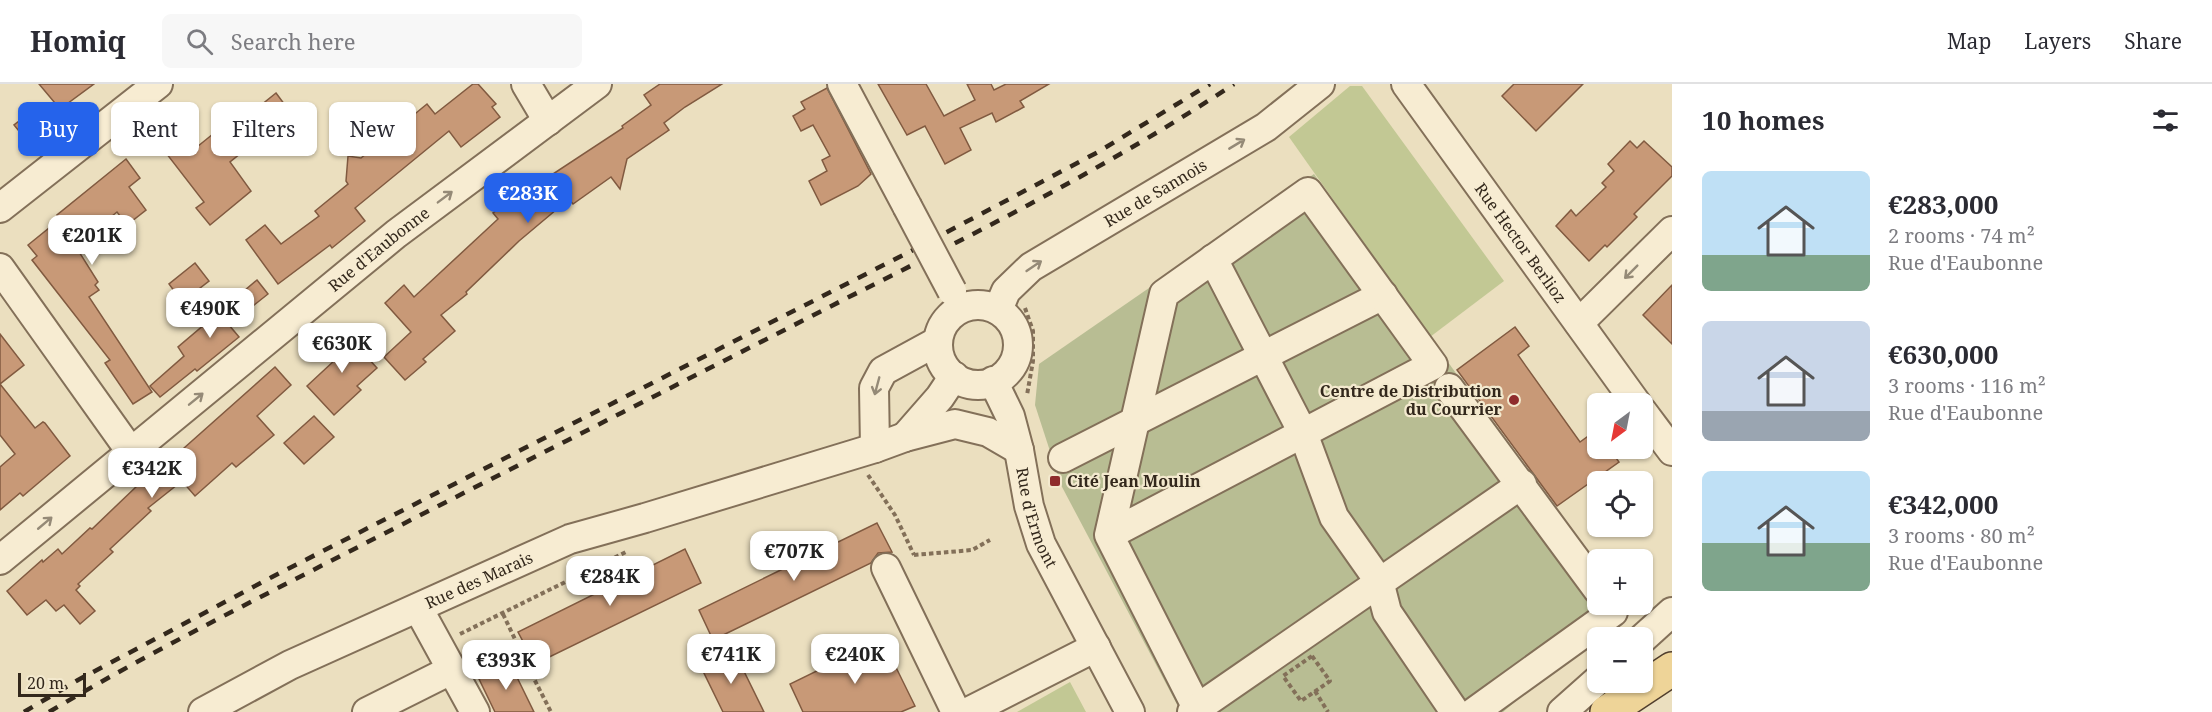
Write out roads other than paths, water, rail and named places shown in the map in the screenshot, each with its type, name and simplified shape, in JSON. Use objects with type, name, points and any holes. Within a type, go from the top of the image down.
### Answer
[{"type":"main road","points":[[1607,712],[1672,669]]},
{"type":"street","points":[[0,208],[158,84]]},
{"type":"street","points":[[526,84],[548,121]]},
{"type":"street","name":"Rue d'Eaubonne","points":[[0,560],[396,234],[597,84]]},
{"type":"street","points":[[842,84],[956,299],[973,305],[986,305],[1002,300],[1008,318],[1015,329],[1018,341],[1017,353],[1012,365],[1004,375],[992,382],[977,385],[965,382],[945,367],[939,355],[938,341],[956,299]]},
{"type":"street","name":"Rue de Sannois","points":[[1002,300],[1031,267],[1266,126],[1320,84]]},
{"type":"street","name":"Rue Hector Berlioz","points":[[1406,84],[1629,393]]},
{"type":"street","points":[[1109,535],[1433,365],[1308,192],[1164,294],[1109,535],[1196,711],[1379,581],[1522,484]]},
{"type":"street","points":[[1579,323],[1672,231]]},
{"type":"street","points":[[1213,260],[1303,433],[1334,517],[1379,581],[1387,612],[1455,712]]},
{"type":"street","points":[[0,268],[131,452]]},
{"type":"street","points":[[1063,458],[1383,295]]},
{"type":"street","points":[[864,451],[874,388],[883,371],[938,341]]},
{"type":"street","name":"Rue des Marais","points":[[905,437],[940,397],[954,376]]},
{"type":"street","points":[[955,424],[992,382]]},
{"type":"street","name":"Rue d'Ermont","points":[[992,382],[1010,416],[1029,506],[1041,544],[1130,712]]},
{"type":"street","points":[[1449,388],[1587,575]]},
{"type":"street","name":"Rue des Marais","points":[[203,712],[290,665],[570,539],[905,437],[955,424],[988,432],[1019,450]]},
{"type":"street","points":[[1653,426],[1672,451]]},
{"type":"street","points":[[886,568],[956,712]]},
{"type":"street","points":[[418,608],[475,712]]},
{"type":"street","points":[[1653,629],[1672,612]]},
{"type":"street","points":[[1474,712],[1609,615]]},
{"type":"street","points":[[968,712],[1096,648]]},
{"type":"street","points":[[368,712],[452,669]]},
{"type":"street","points":[[1562,712],[1587,690]]},
{"type":"railway","points":[[24,712],[78,680],[272,577],[913,250],[1098,152],[1210,84]]},
{"type":"railway","points":[[49,712],[125,668],[242,607],[993,223],[1092,170],[1188,114],[1234,84]]},
{"type":"place","name":"Centre de Distribution du Courrier","points":[[1514,400]]},
{"type":"place","name":"Cité Jean Moulin","points":[[1055,481]]}]
